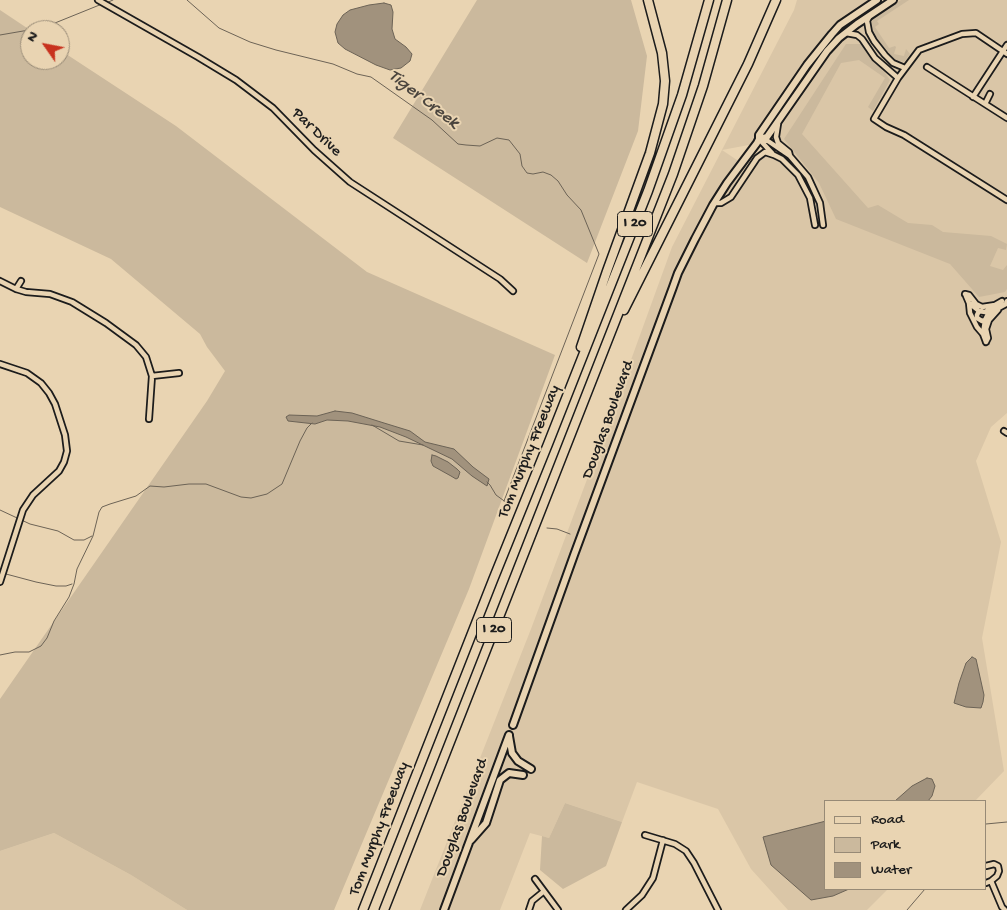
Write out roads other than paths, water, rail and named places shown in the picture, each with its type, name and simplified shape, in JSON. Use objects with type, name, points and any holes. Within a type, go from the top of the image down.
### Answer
[{"type":"highway","points":[[548,444],[607,271],[650,153],[661,115],[665,94],[664,69],[659,39],[648,0]]},
{"type":"highway","name":"Tom Murphy Freeway","points":[[363,910],[660,157],[688,73],[709,0]]},
{"type":"highway","name":"Tom Murphy Freeway","points":[[384,910],[681,152],[703,86],[727,0]]},
{"type":"highway","points":[[604,349],[744,72],[776,0]]},
{"type":"main road","name":"Douglas Boulevard","points":[[513,725],[675,280],[695,239],[727,183],[760,139],[759,135],[807,65],[838,28],[877,0]]},
{"type":"main road","name":"Douglas Boulevard","points":[[760,139],[767,137],[827,51],[844,33],[892,0]]},
{"type":"main road","points":[[820,61],[822,53],[838,32],[838,28]]},
{"type":"main road","name":"Douglas Boulevard","points":[[444,910],[509,735],[512,753],[518,761],[531,769]]},
{"type":"main road","points":[[468,843],[486,823],[500,780],[509,773],[523,775]]},
{"type":"street","name":"Par Drive","points":[[98,0],[191,52],[236,80],[273,108],[314,150],[350,182],[500,280],[513,291]]},
{"type":"street","points":[[870,15],[867,21],[869,32],[874,41],[893,63],[905,68]]},
{"type":"street","points":[[844,33],[857,35],[862,39],[875,58],[898,78]]},
{"type":"street","points":[[1005,53],[976,33],[962,34],[919,50],[898,78],[874,119],[904,135],[1007,200]]},
{"type":"street","points":[[973,97],[1005,53],[1007,45]]},
{"type":"street","points":[[927,67],[1007,118]]},
{"type":"street","points":[[985,104],[990,94]]},
{"type":"street","points":[[779,121],[776,134],[778,143],[789,152],[790,156]]},
{"type":"street","points":[[760,139],[768,150],[798,175],[810,198],[815,225]]},
{"type":"street","points":[[760,139],[768,141],[790,156],[808,176],[820,203],[823,226]]},
{"type":"street","points":[[715,202],[721,203],[731,197],[757,158],[765,152],[774,155]]},
{"type":"street","points":[[0,281],[16,290],[58,296],[72,302],[93,314],[136,345],[146,357],[152,376],[149,419]]},
{"type":"street","points":[[16,290],[21,281]]},
{"type":"street","points":[[1000,308],[989,320],[986,328],[988,338],[986,342],[983,334],[982,316],[969,303],[965,295],[969,295],[976,304],[982,307],[995,305],[1005,300]]},
{"type":"street","points":[[970,313],[982,316],[1006,304],[1005,300]]},
{"type":"street","points":[[977,327],[982,316],[1005,300]]},
{"type":"street","points":[[969,303],[970,313],[983,334]]},
{"type":"street","points":[[0,364],[27,373],[49,393],[55,404],[65,435],[67,452],[59,471],[33,495],[23,510],[0,582]]},
{"type":"street","points":[[152,376],[179,373]]},
{"type":"street","points":[[645,835],[676,844],[686,851],[718,910]]},
{"type":"street","points":[[626,910],[642,895],[654,878],[663,840]]},
{"type":"street","points":[[987,866],[994,864],[998,866],[997,876],[988,882],[1005,910]]},
{"type":"street","points":[[535,879],[558,910]]},
{"type":"street","points":[[529,910],[532,901],[543,892]]},
{"type":"water","points":[[384,3],[391,5],[393,12],[392,29],[395,39],[412,54],[410,61],[401,68],[390,70],[345,49],[338,43],[335,32],[337,24],[343,15],[350,10]]},
{"type":"water","points":[[335,411],[352,413],[410,431],[425,442],[454,449],[489,479],[487,486],[452,459],[380,427],[348,421],[327,420],[315,424],[288,421],[286,417],[289,415],[317,416]]},
{"type":"water","points":[[432,455],[448,462],[457,469],[460,472],[458,478],[456,479],[433,466],[431,461]]},
{"type":"water","points":[[972,657],[976,659],[984,695],[981,708],[966,707],[954,703],[966,663]]},
{"type":"water","points":[[927,778],[932,779],[935,786],[929,800],[896,800],[912,786]]},
{"type":"water","points":[[824,822],[824,890],[847,890],[833,896],[811,900],[771,865],[763,837]]},
{"type":"waterway","name":"Tiger Creek","points":[[106,3],[113,0]]},
{"type":"waterway","name":"Tiger Creek","points":[[187,0],[219,28],[250,42],[333,64],[357,74],[371,77],[432,120],[458,144],[480,146],[497,138],[509,140],[520,154],[522,166],[527,173],[543,172],[551,175],[581,210],[599,254],[504,501]]},
{"type":"waterway","name":"Tiger Creek","points":[[62,20],[102,4]]},
{"type":"waterway","name":"Tiger Creek","points":[[0,35],[20,32]]},
{"type":"waterway","points":[[0,655],[29,652],[41,646],[47,638],[54,621],[69,597],[77,569],[93,536],[102,507],[136,496],[150,486],[206,484],[241,497],[251,498],[267,494],[282,484],[300,441],[312,423]]},
{"type":"waterway","points":[[372,425],[399,441],[423,445]]},
{"type":"waterway","points":[[487,482],[496,495],[507,503]]},
{"type":"waterway","points":[[0,510],[30,524],[58,531],[74,540],[84,540],[92,536]]},
{"type":"waterway","points":[[547,528],[557,529],[570,534]]},
{"type":"waterway","points":[[6,574],[56,586],[72,584]]},
{"type":"waterway","points":[[987,824],[1007,822]]},
{"type":"waterway","points":[[907,910],[924,890]]}]
